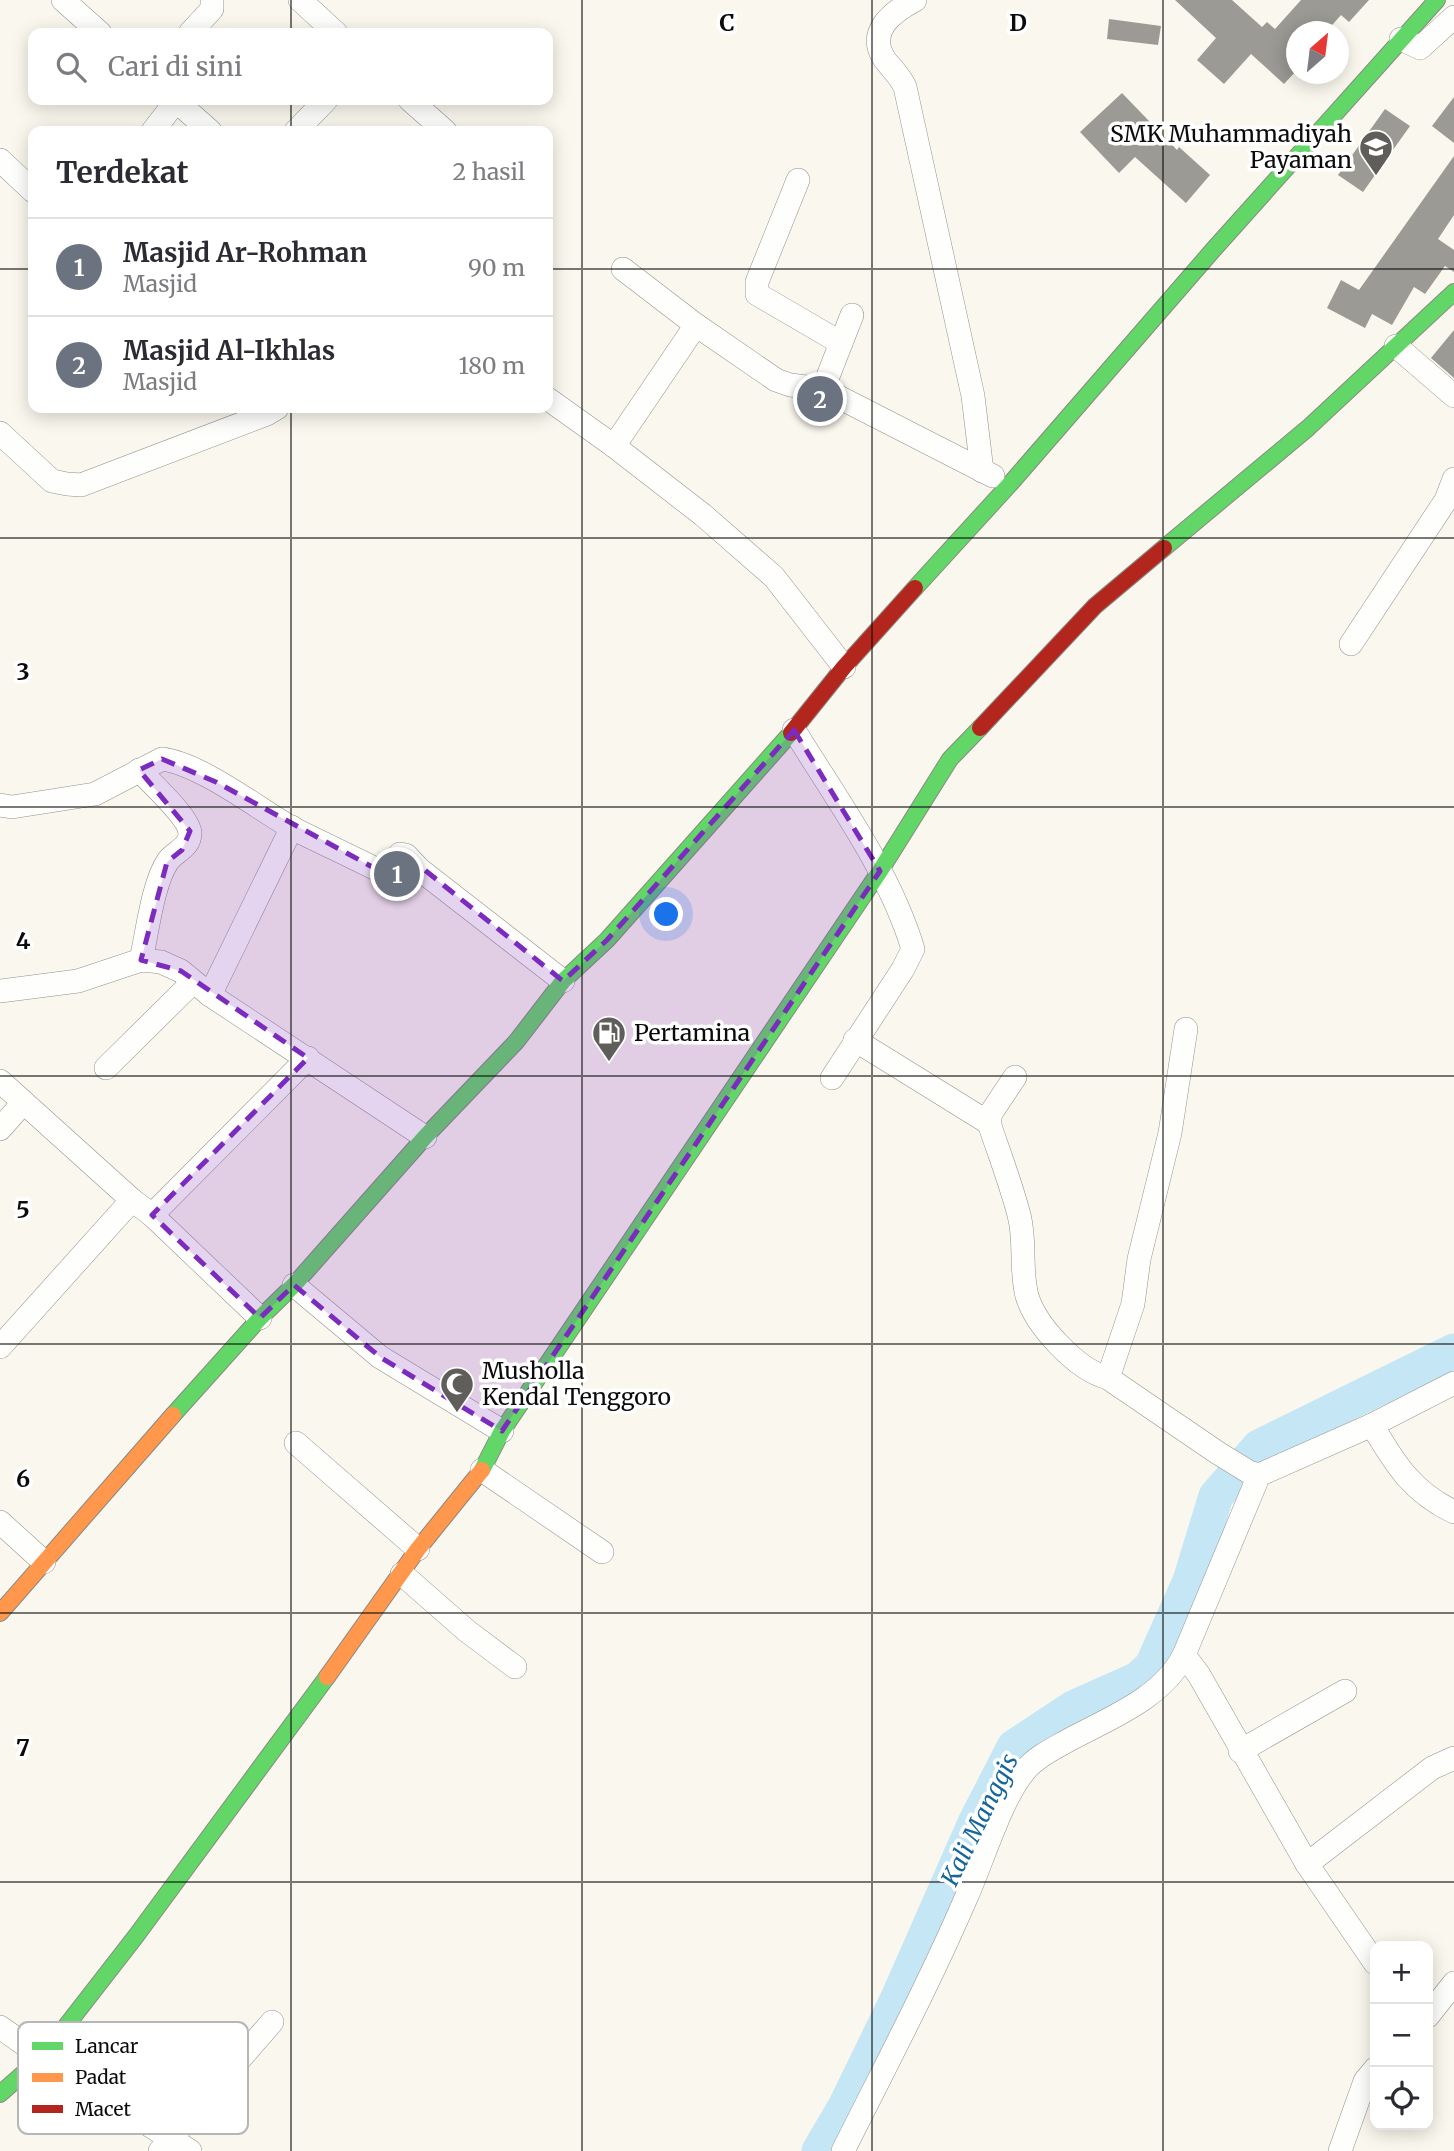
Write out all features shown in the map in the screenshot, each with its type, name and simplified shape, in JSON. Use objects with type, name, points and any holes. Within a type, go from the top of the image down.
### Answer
[{"type":"main road","points":[[0,1613],[139,1451],[260,1318],[294,1285],[425,1137],[516,1042],[563,981],[607,940],[794,730],[844,667],[1010,484],[1213,250],[1437,0]]},
{"type":"main road","points":[[69,2022],[144,1925],[418,1549],[482,1470],[502,1431],[880,871],[950,759],[1095,606],[1308,428],[1454,292]]},
{"type":"main road","points":[[0,2094],[18,2078]]},
{"type":"street","points":[[63,0],[94,28]]},
{"type":"street","points":[[195,28],[212,9],[212,0]]},
{"type":"street","points":[[300,0],[331,28]]},
{"type":"street","points":[[915,0],[887,19],[878,35],[879,47],[884,58],[902,78],[905,87],[973,396],[982,471]]},
{"type":"street","points":[[1401,39],[1420,48],[1454,17]]},
{"type":"street","points":[[157,126],[172,105]]},
{"type":"street","points":[[181,105],[205,126]]},
{"type":"street","points":[[301,126],[321,105]]},
{"type":"street","points":[[416,105],[439,126]]},
{"type":"street","points":[[0,160],[28,186]]},
{"type":"street","points":[[798,180],[757,282],[757,295],[841,343]]},
{"type":"street","points":[[623,269],[696,325],[776,380],[790,385],[823,389],[1010,484]]},
{"type":"street","points":[[823,389],[852,315]]},
{"type":"street","points":[[614,446],[696,325]]},
{"type":"street","points":[[1396,346],[1454,396]]},
{"type":"street","points":[[553,403],[703,515],[774,577],[844,667]]},
{"type":"street","points":[[0,433],[52,481],[81,485],[261,413]]},
{"type":"street","points":[[1351,644],[1446,500],[1454,479]]},
{"type":"street","points":[[794,730],[880,871],[913,949],[903,969],[832,1078]]},
{"type":"street","points":[[0,805],[12,807],[95,794],[162,759],[173,761],[216,782],[292,827],[376,869],[390,866],[400,854],[406,855],[419,869],[563,981]]},
{"type":"street","points":[[139,770],[183,818],[190,831],[189,840],[182,850],[167,862],[157,891],[141,960]]},
{"type":"street","points":[[106,1068],[202,989],[292,827]]},
{"type":"street","points":[[0,991],[78,981],[141,960],[162,962],[181,971],[202,989],[425,1137]]},
{"type":"street","points":[[1108,1378],[1133,1304],[1139,1259],[1170,1133],[1186,1029]]},
{"type":"street","points":[[855,1040],[989,1123]]},
{"type":"street","points":[[152,1215],[308,1058]]},
{"type":"street","points":[[1015,1077],[991,1113],[989,1123],[1023,1231],[1027,1293],[1033,1310],[1078,1364],[1108,1378],[1217,1453],[1254,1474]]},
{"type":"street","points":[[0,1081],[152,1215],[260,1318]]},
{"type":"street","points":[[0,1129],[23,1103]]},
{"type":"street","points":[[0,1347],[132,1200]]},
{"type":"street","points":[[294,1285],[380,1357],[502,1431]]},
{"type":"street","points":[[842,2151],[902,2035],[960,1911],[1012,1789],[1028,1767],[1044,1754],[1137,1704],[1176,1671],[1254,1474],[1372,1425],[1454,1383]]},
{"type":"street","points":[[1372,1425],[1395,1464],[1413,1486],[1454,1512]]},
{"type":"street","points":[[296,1443],[418,1549]]},
{"type":"street","points":[[482,1470],[602,1552]]},
{"type":"street","points":[[0,1522],[44,1562]]},
{"type":"street","points":[[402,1574],[467,1631],[515,1667]]},
{"type":"street","points":[[1184,1655],[1199,1675],[1240,1751],[1307,1864],[1370,1956]]},
{"type":"street","points":[[1240,1751],[1345,1691]]},
{"type":"street","points":[[1307,1864],[1432,1768],[1454,1758]]},
{"type":"street","points":[[1433,2010],[1454,1983]]},
{"type":"street","points":[[248,2049],[272,2022]]},
{"type":"street","points":[[0,2027],[18,2040]]},
{"type":"street","points":[[1340,2151],[1365,2081],[1370,2075]]},
{"type":"street","points":[[165,2144],[190,2151]]},
{"type":"highlighted area","points":[[794,730],[880,871],[502,1431],[380,1357],[294,1285],[260,1318],[152,1215],[308,1058],[181,971],[141,960],[167,862],[182,850],[190,831],[139,770],[162,759],[216,782],[376,869],[406,855],[563,981],[607,940]]},
{"type":"building","points":[[1175,0],[1232,0],[1262,27],[1267,22],[1275,29],[1301,0],[1369,0],[1349,22],[1341,15],[1336,21],[1286,21],[1284,84],[1251,54],[1224,84],[1197,60],[1216,38]]},
{"type":"building","points":[[1109,19],[1161,26],[1158,45],[1107,39]]},
{"type":"building","points":[[1122,93],[1177,150],[1179,147],[1210,175],[1186,203],[1135,157],[1119,173],[1080,132]]},
{"type":"building","points":[[1454,97],[1454,143],[1432,126]]},
{"type":"building","points":[[1385,109],[1410,126],[1363,192],[1338,175]]},
{"type":"building","points":[[1454,156],[1454,215],[1438,239],[1454,250],[1454,272],[1445,266],[1425,294],[1414,287],[1392,325],[1372,314],[1365,328],[1327,308],[1341,280],[1359,290]]},
{"type":"building","points":[[1454,330],[1454,378],[1431,358]]},
{"type":"waterway","name":"Kali Manggis","points":[[819,2151],[845,2107],[897,2000],[975,1823],[1014,1747],[1073,1708],[1138,1679],[1152,1666],[1190,1581],[1216,1496],[1259,1447],[1454,1351]]},
{"type":"traffic: fast","points":[[915,588],[1437,0]]},
{"type":"traffic: fast","points":[[1164,548],[1308,428],[1454,292]]},
{"type":"traffic: fast","points":[[482,1470],[502,1431],[880,871],[950,759],[980,728]]},
{"type":"traffic: fast","points":[[173,1415],[260,1318],[294,1285],[425,1137],[516,1042],[563,981],[607,940],[791,733]]},
{"type":"traffic: fast","points":[[69,2022],[327,1677]]},
{"type":"traffic: fast","points":[[0,2094],[18,2078]]},
{"type":"traffic: slow","points":[[0,1613],[173,1415]]},
{"type":"traffic: slow","points":[[327,1677],[418,1549],[482,1470]]},
{"type":"traffic: jam","points":[[980,728],[1095,606],[1164,548]]},
{"type":"traffic: jam","points":[[791,733],[844,667],[915,588]]},
{"type":"place","name":"SMK Muhammadiyah Payaman","points":[[1376,177]]},
{"type":"place","name":"Masjid Al-Ikhlas","points":[[820,399]]},
{"type":"place","name":"Masjid Ar-Rohman","points":[[397,874]]},
{"type":"place","name":"Pertamina","points":[[609,1063]]},
{"type":"place","name":"Musholla Kendal Tenggoro","points":[[457,1414]]}]
